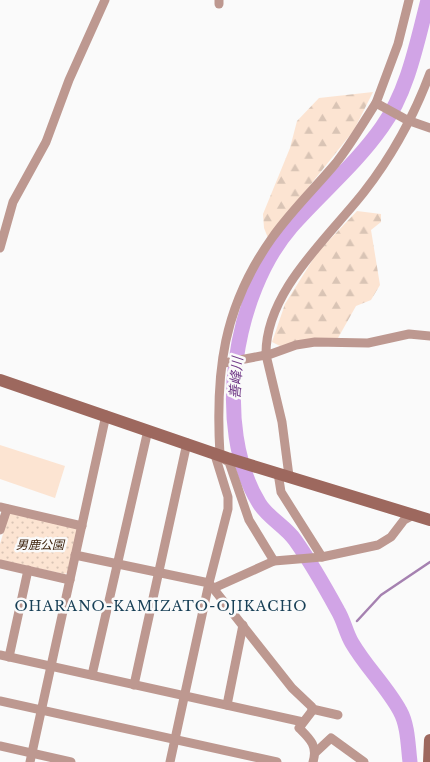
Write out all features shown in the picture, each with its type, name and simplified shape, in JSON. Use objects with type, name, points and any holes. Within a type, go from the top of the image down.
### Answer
[{"type":"street","points":[[0,248],[13,202],[46,142],[69,80],[105,0]]},
{"type":"street","points":[[170,762],[184,696],[212,586],[228,509],[228,497],[221,455],[219,403],[222,354],[227,331],[243,290],[274,236],[336,163],[377,104],[398,44],[410,0]]},
{"type":"street","points":[[322,557],[281,492],[282,422],[264,355],[276,312],[296,274],[364,192],[391,154],[430,73]]},
{"type":"street","points":[[377,104],[408,120],[430,128]]},
{"type":"street","points":[[224,363],[315,342],[368,343],[409,334],[430,336]]},
{"type":"street","points":[[0,380],[86,411],[106,415],[221,455],[430,520]]},
{"type":"street","points":[[31,758],[106,415]]},
{"type":"street","points":[[92,675],[148,430]]},
{"type":"street","points":[[134,685],[187,443]]},
{"type":"street","points":[[221,455],[228,462],[249,520],[276,562]]},
{"type":"street","points":[[0,530],[3,508],[82,526]]},
{"type":"street","points":[[76,555],[158,572],[212,586],[276,562],[322,557],[378,545],[390,537],[404,520],[415,514]]},
{"type":"street","points":[[0,564],[70,580]]},
{"type":"street","points":[[28,570],[5,656],[303,722]]},
{"type":"street","points":[[212,586],[292,688],[312,709],[338,715]]},
{"type":"street","points":[[227,705],[244,625]]},
{"type":"street","points":[[0,701],[277,762]]},
{"type":"street","points":[[312,709],[299,728],[313,743],[316,752]]},
{"type":"street","points":[[313,762],[316,752],[331,738],[364,762]]},
{"type":"street","points":[[429,762],[430,740]]},
{"type":"street","points":[[0,746],[31,758],[71,762]]},
{"type":"green space","points":[[373,92],[354,130],[268,238],[264,228],[263,214],[290,148],[297,121],[319,98]]},
{"type":"green space","points":[[357,211],[381,214],[381,222],[371,230],[380,285],[371,300],[356,306],[338,338],[280,346],[272,342],[285,304],[317,253]]},
{"type":"green space","points":[[0,445],[65,466],[55,498],[0,479]]},
{"type":"green space","name":"男鹿公園","points":[[12,513],[76,527],[78,530],[69,572],[64,574],[0,560],[0,544],[9,514]]},
{"type":"waterway","name":"善峰川","points":[[410,762],[406,729],[400,711],[352,643],[340,615],[301,548],[291,535],[259,503],[245,472],[236,437],[233,399],[236,361],[243,323],[255,287],[271,255],[291,227],[372,141],[391,113],[411,66],[428,0]]},
{"type":"waterway","points":[[357,621],[381,595],[430,562]]},
{"type":"district","name":"OHARANO-KAMIZATO-OJIKACHO","points":[[161,606]]}]
